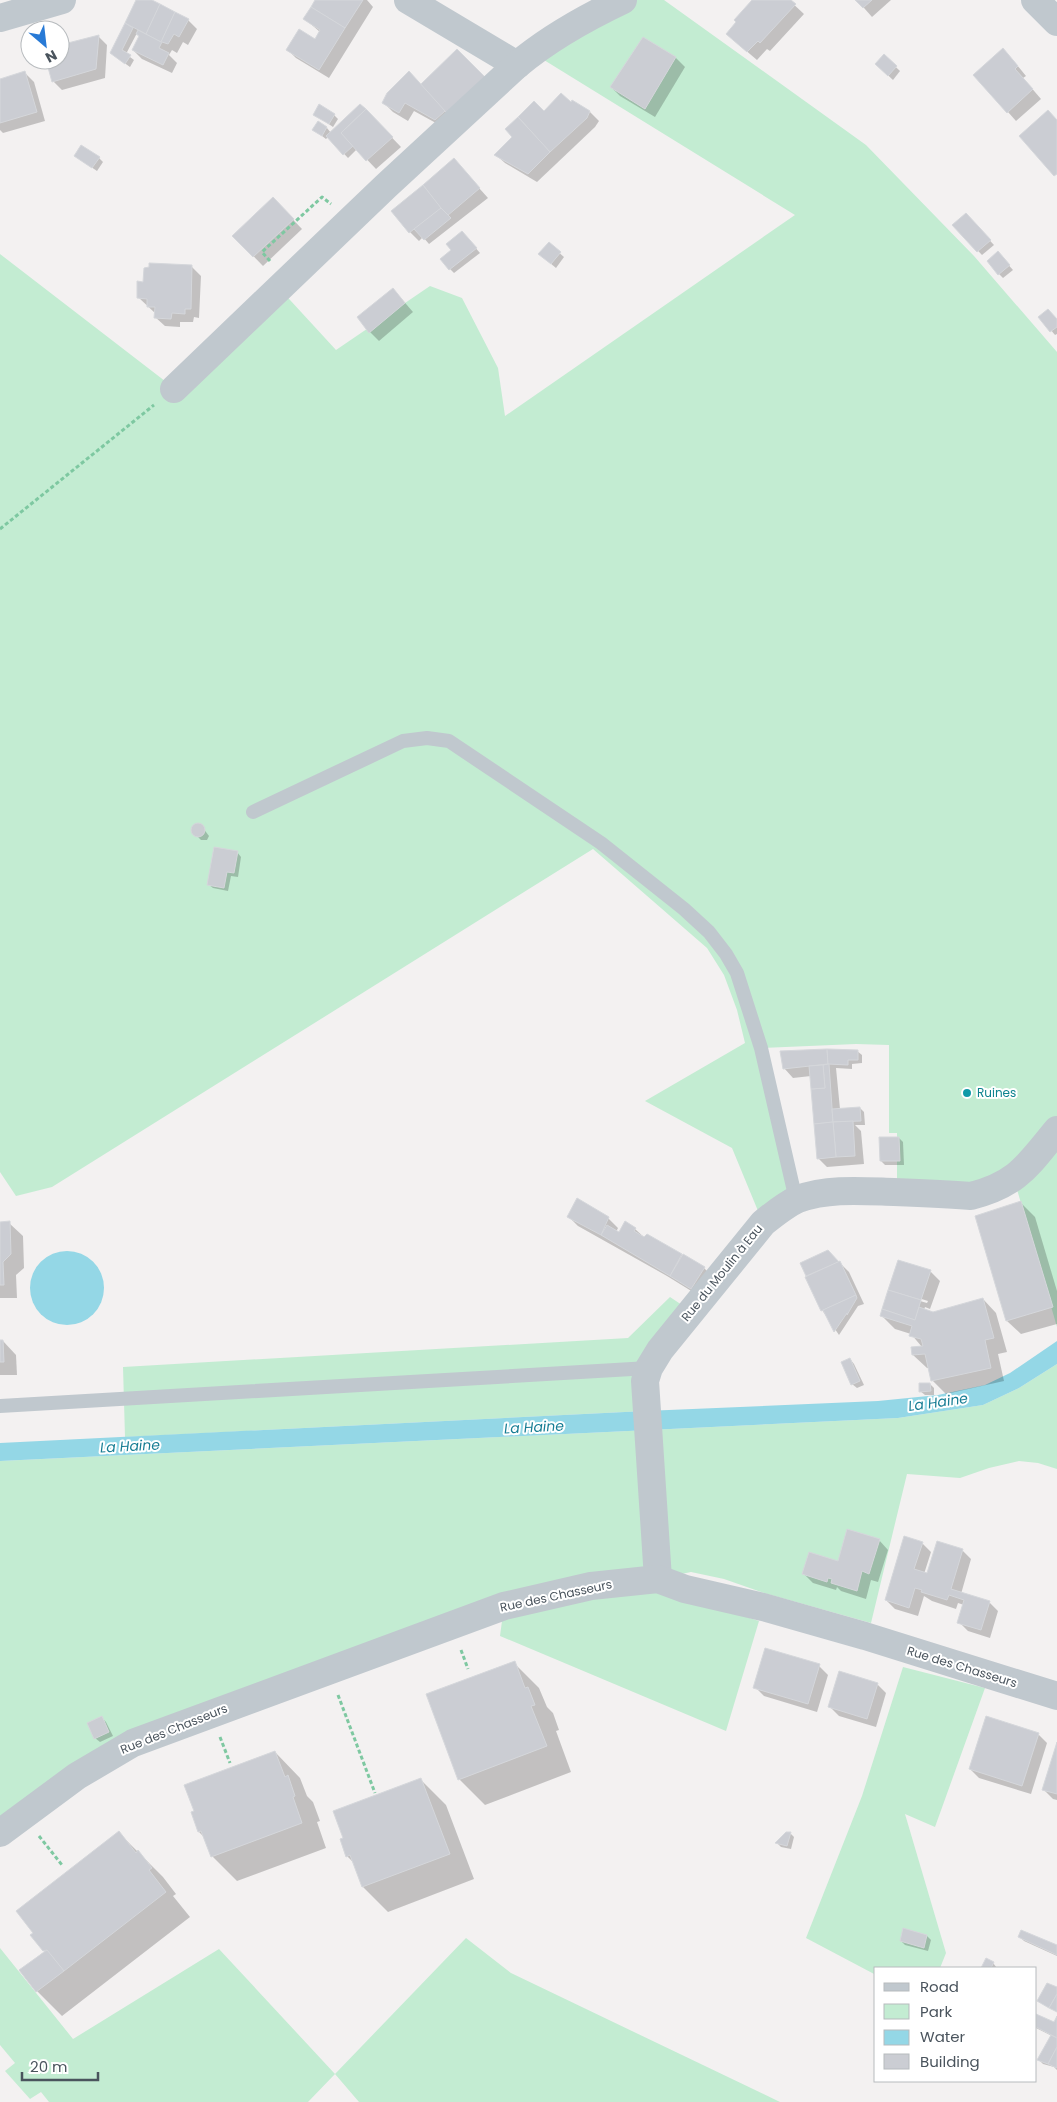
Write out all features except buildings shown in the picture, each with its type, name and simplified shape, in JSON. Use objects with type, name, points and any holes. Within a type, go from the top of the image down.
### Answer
[{"type":"street","points":[[0,18],[62,0]]},
{"type":"street","points":[[408,0],[517,64]]},
{"type":"street","points":[[174,388],[517,64],[531,52],[579,22],[623,0]]},
{"type":"street","points":[[1035,0],[1057,22]]},
{"type":"street","name":"Rue du Moulin à Eau","points":[[658,1579],[644,1380],[660,1350],[763,1223],[780,1209],[796,1200],[813,1194],[852,1190],[971,1196],[987,1192],[1014,1179],[1057,1130]]},
{"type":"street","name":"Rue des Chasseurs","points":[[0,1833],[77,1776],[133,1742],[504,1606],[591,1586],[658,1579],[685,1589],[763,1607],[865,1636],[1057,1696]]},
{"type":"lane","points":[[253,812],[403,741],[427,738],[449,741],[601,843],[710,932],[726,954],[736,973],[761,1048],[796,1200]]},
{"type":"lane","points":[[0,1406],[649,1368]]},
{"type":"path","points":[[0,528],[174,388]]},
{"type":"path","points":[[328,1670],[376,1793]]},
{"type":"path","points":[[22,1816],[62,1865]]},
{"type":"green space","points":[[623,0],[664,0],[866,145],[974,256],[1057,352],[1057,1327],[1014,1179],[897,1192],[897,1133],[889,1133],[889,1045],[856,1044],[761,1048],[796,1200],[763,1223],[732,1148],[645,1101],[745,1043],[737,1010],[724,975],[707,948],[593,849],[52,1187],[16,1196],[0,1172],[0,254],[174,388],[279,288],[336,350],[430,286],[462,298],[498,368],[505,416],[795,215],[531,52]]},
{"type":"green space","points":[[670,1297],[691,1311],[660,1350],[645,1411],[125,1437],[123,1367],[628,1338]]},
{"type":"green space","points":[[1057,1364],[1057,1469],[1038,1463],[1019,1461],[989,1468],[960,1478],[907,1474],[871,1623],[764,1593],[724,1579],[691,1572],[658,1579],[716,1607],[759,1621],[726,1731],[500,1636],[504,1606],[133,1742],[0,1833],[0,1461],[898,1418],[983,1405],[1019,1388]]},
{"type":"green space","points":[[903,1667],[985,1688],[935,1827],[905,1814],[946,1953],[940,1967],[874,1967],[874,1974],[806,1938],[862,1796]]},
{"type":"green space","points":[[466,1938],[511,1973],[780,2102],[359,2102],[335,2074]]},
{"type":"green space","points":[[0,1948],[73,2039],[219,1949],[335,2074],[308,2102],[49,2102],[41,2092],[30,2099],[5,2071],[15,2063],[0,2045]]},
{"type":"water","points":[[67,1251],[81,1254],[93,1262],[101,1274],[104,1288],[101,1302],[93,1314],[81,1322],[67,1325],[53,1322],[41,1314],[33,1302],[30,1288],[33,1274],[41,1262],[53,1254]]},
{"type":"water","name":"La Haine","points":[[1057,1341],[1057,1364],[1019,1388],[983,1405],[898,1418],[0,1461],[0,1443],[878,1401],[938,1395],[985,1385],[1010,1373]]},
{"type":"place","name":"Ruines","points":[[967,1093]]}]
